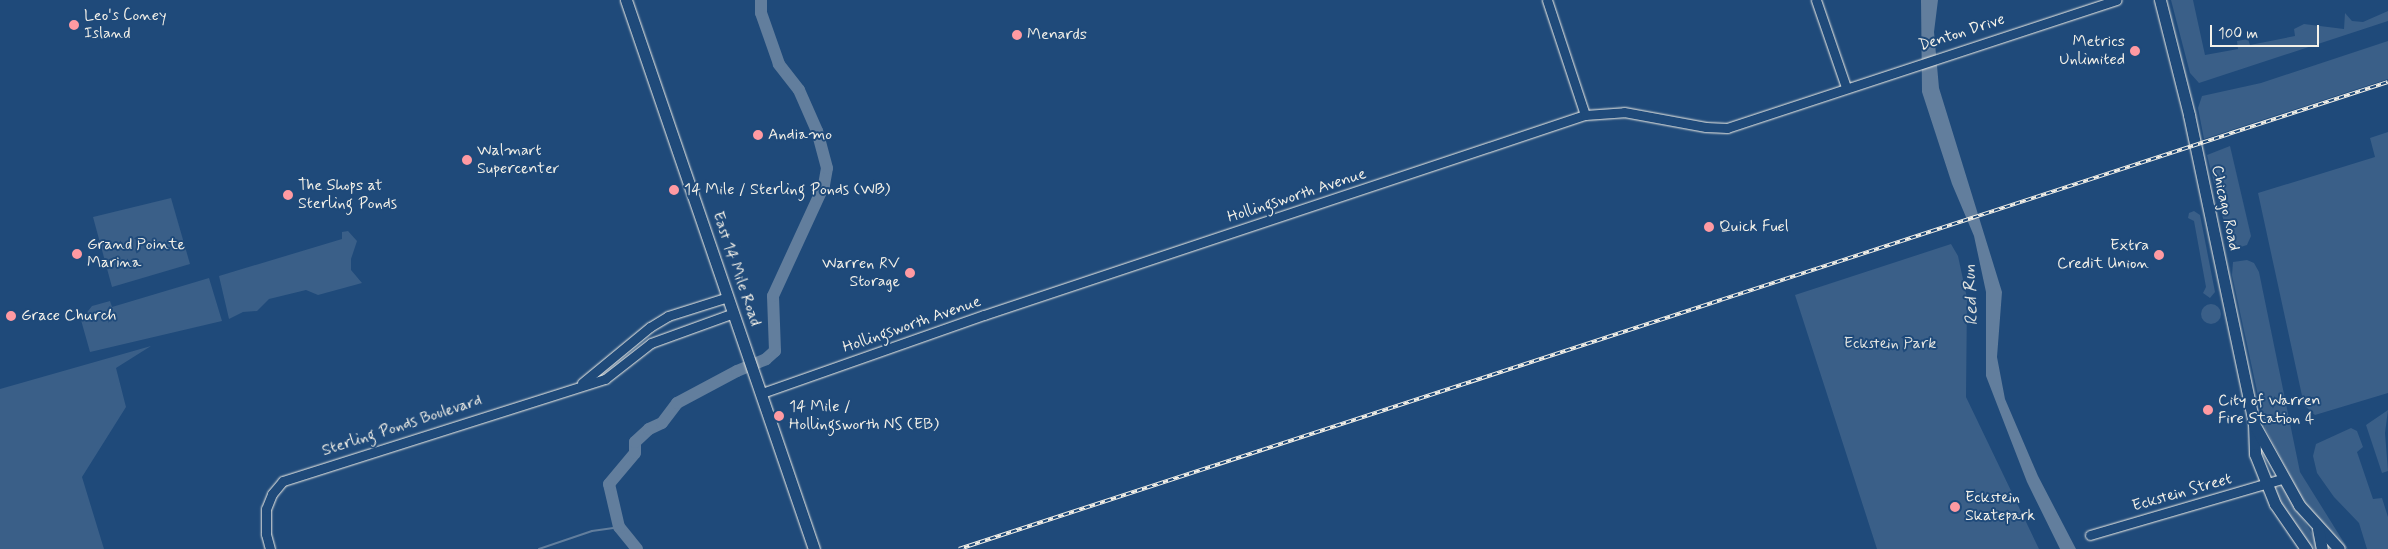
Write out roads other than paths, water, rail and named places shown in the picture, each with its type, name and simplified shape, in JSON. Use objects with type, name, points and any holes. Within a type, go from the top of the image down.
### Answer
[{"type":"main road","name":"East 14 Mile Road","points":[[626,0],[757,377],[814,549]]},
{"type":"main road","name":"Chicago Road","points":[[2160,0],[2189,115],[2254,424],[2252,443],[2265,485],[2286,522],[2306,549]]},
{"type":"main road","name":"Chicago Road","points":[[2254,424],[2264,439],[2282,479],[2317,528]]},
{"type":"main road","points":[[2317,528],[2322,549]]},
{"type":"main road","points":[[2317,528],[2339,549]]},
{"type":"street","points":[[1546,0],[1585,115]]},
{"type":"street","points":[[1816,0],[1846,87]]},
{"type":"street","name":"Denton Drive","points":[[1846,87],[2116,0]]},
{"type":"street","name":"Hollingsworth Avenue","points":[[762,393],[984,315],[1585,115],[1624,112],[1706,127],[1727,128],[1846,87]]},
{"type":"street","name":"Sterling Ponds Boulevard","points":[[577,386],[650,326],[668,316],[728,297]]},
{"type":"street","name":"Sterling Ponds Boulevard","points":[[270,549],[266,509],[272,494],[283,481],[577,386],[605,379],[651,343],[734,313]]},
{"type":"street","name":"Eckstein Street","points":[[2090,535],[2282,479]]},
{"type":"waterway","points":[[637,549],[619,527],[609,484],[635,453],[635,442],[649,429],[662,423],[677,403],[737,371],[766,359],[775,351],[773,296],[824,185],[827,168],[817,131],[799,90],[779,64],[761,13],[761,0]]},
{"type":"waterway","points":[[539,549],[592,531],[619,527]]},
{"type":"railway","points":[[959,549],[2388,82]]},
{"type":"place","name":"Leo's Coney Island","points":[[74,25]]},
{"type":"place","name":"Menards","points":[[1017,35]]},
{"type":"place","name":"Metrics Unlimited","points":[[2135,51]]},
{"type":"place","name":"Andiamo","points":[[758,135]]},
{"type":"place","name":"Walmart Supercenter","points":[[467,160]]},
{"type":"place","name":"14 Mile / Sterling Ponds (WB)","points":[[674,190]]},
{"type":"place","name":"The Shops at Sterling Ponds","points":[[288,195]]},
{"type":"place","name":"Quick Fuel","points":[[1709,227]]},
{"type":"place","name":"Grand Pointe Marina","points":[[77,254]]},
{"type":"place","name":"Extra Credit Union","points":[[2159,255]]},
{"type":"place","name":"Warren RV Storage","points":[[910,273]]},
{"type":"place","name":"Grace Church","points":[[11,316]]},
{"type":"place","name":"City of Warren Fire Station 4","points":[[2208,410]]},
{"type":"place","name":"14 Mile / Hollingsworth NS (EB)","points":[[779,416]]},
{"type":"place","name":"Eckstein Skatepark","points":[[1955,507]]},
{"type":"water label","name":"Red Run","points":[[1971,295]]},
{"type":"park label","name":"Eckstein Park","points":[[1890,344]]}]
